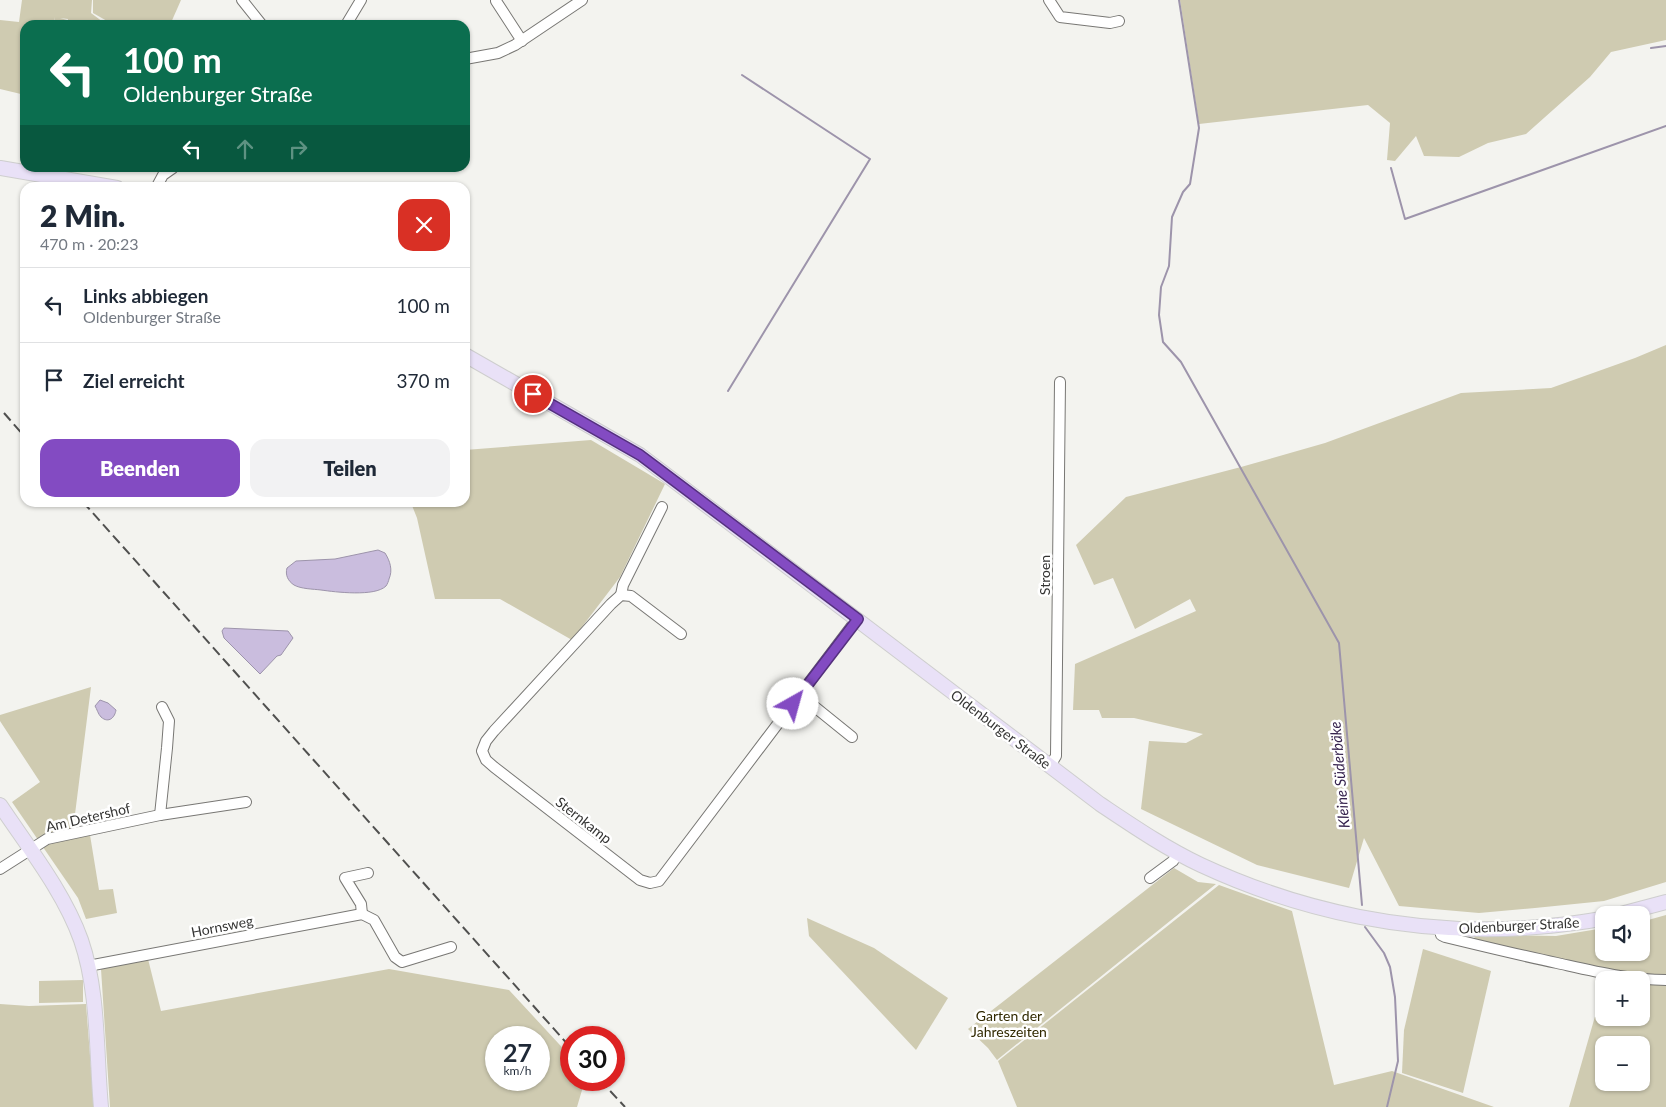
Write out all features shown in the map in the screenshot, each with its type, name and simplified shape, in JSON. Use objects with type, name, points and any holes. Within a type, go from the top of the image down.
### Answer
[{"type":"main road","points":[[0,168],[20,171]]},
{"type":"main road","points":[[23,172],[81,182]]},
{"type":"main road","name":"Oldenburger Straße","points":[[470,358],[640,455],[1100,804],[1153,839],[1200,865],[1250,886],[1309,905],[1383,922],[1440,928],[1514,928],[1595,920]]},
{"type":"main road","points":[[0,805],[69,911],[80,938],[88,966],[101,1107]]},
{"type":"main road","points":[[1650,906],[1666,902]]},
{"type":"street","points":[[242,0],[258,20]]},
{"type":"street","points":[[349,20],[361,0]]},
{"type":"street","points":[[470,58],[498,53],[522,41],[582,0]]},
{"type":"street","points":[[1049,0],[1060,18],[1110,23],[1119,21]]},
{"type":"street","points":[[496,1],[522,41]]},
{"type":"street","points":[[159,182],[167,172]]},
{"type":"street","name":"Stroen","points":[[1050,766],[1056,756],[1060,382]]},
{"type":"street","name":"Sternkamp","points":[[662,507],[623,585],[621,595],[494,731],[486,741],[482,751],[486,760],[494,767],[640,880],[650,883],[659,881],[858,619]]},
{"type":"street","points":[[621,595],[631,596],[681,634]]},
{"type":"street","points":[[800,695],[852,737]]},
{"type":"street","points":[[160,815],[168,721],[162,707]]},
{"type":"street","name":"Am Detershof","points":[[0,869],[47,839],[160,815],[246,802]]},
{"type":"street","points":[[1150,878],[1173,861],[1178,853]]},
{"type":"street","points":[[368,873],[346,878],[361,904],[362,914],[374,920],[395,958],[402,962],[451,947]]},
{"type":"street","name":"Hornsweg","points":[[88,966],[362,914]]},
{"type":"street","points":[[1440,928],[1441,935],[1445,937],[1478,945],[1612,975],[1644,980],[1666,980]]},
{"type":"green space","points":[[22,0],[92,0],[91,13],[100,20],[68,20],[60,18],[67,20],[55,20],[55,17],[55,20],[20,20],[20,94],[0,89],[0,20],[19,22]]},
{"type":"green space","points":[[93,0],[181,0],[172,20],[105,20],[93,13]]},
{"type":"green space","points":[[1180,0],[1666,0],[1666,40],[1611,52],[1590,77],[1526,134],[1488,143],[1459,157],[1424,156],[1416,136],[1395,161],[1387,160],[1390,123],[1368,105],[1199,124]]},
{"type":"green space","points":[[1666,345],[1666,882],[1604,901],[1535,908],[1479,913],[1399,906],[1364,838],[1349,888],[1257,865],[1141,809],[1149,741],[1186,743],[1203,734],[1134,718],[1102,718],[1099,710],[1073,710],[1075,664],[1196,611],[1190,599],[1135,629],[1113,578],[1094,585],[1076,545],[1126,497],[1325,443],[1461,393],[1551,388]]},
{"type":"green space","points":[[591,440],[665,484],[620,577],[572,640],[500,599],[435,599],[417,518],[413,507],[470,507],[470,450]]},
{"type":"green space","points":[[91,687],[72,838],[90,835],[99,890],[113,889],[117,913],[86,919],[78,898],[12,802],[40,782],[0,721],[0,715]]},
{"type":"green space","name":"Garten der Jahreszeiten","points":[[1174,868],[1198,882],[1216,884],[997,1060],[988,1048],[968,1029]]},
{"type":"green space","points":[[1219,885],[1292,911],[1334,1085],[1392,1071],[1494,1107],[1017,1107],[998,1061]]},
{"type":"green space","points":[[1666,915],[1666,977],[1650,977],[1650,971],[1613,971],[1475,941],[1474,935],[1556,936],[1595,930],[1595,961],[1650,961],[1650,919]]},
{"type":"green space","points":[[807,918],[874,948],[948,998],[916,1050],[809,936]]},
{"type":"green space","points":[[1423,949],[1491,971],[1463,1093],[1402,1073],[1404,1030]]},
{"type":"green space","points":[[148,959],[161,1011],[389,969],[509,990],[542,1026],[485,1026],[485,1091],[550,1091],[550,1034],[560,1045],[560,1091],[582,1091],[577,1107],[110,1107],[101,969]]},
{"type":"green space","points":[[83,980],[83,1002],[39,1003],[39,981]]},
{"type":"green space","points":[[1666,982],[1666,1107],[1569,1107],[1595,1016],[1595,1026],[1650,1026],[1650,983]]},
{"type":"green space","points":[[0,1004],[29,1006],[86,1004],[94,1107],[0,1107]]},
{"type":"shaded area","points":[[378,550],[387,556],[391,572],[386,586],[373,592],[345,593],[304,588],[292,583],[287,575],[287,568],[296,561],[335,559]]},
{"type":"shaded area","points":[[224,628],[288,631],[293,638],[281,655],[277,656],[260,674],[224,638],[222,631]]},
{"type":"shaded area","points":[[100,700],[108,703],[116,710],[111,719],[104,719],[99,714],[95,706]]},
{"type":"waterway","points":[[1179,0],[1199,128],[1190,184],[1183,192],[1172,217],[1169,266],[1161,287],[1159,315],[1163,342],[1181,362],[1339,643],[1362,905]]},
{"type":"waterway","points":[[1651,48],[1666,46]]},
{"type":"waterway","points":[[728,391],[870,159],[742,75]]},
{"type":"waterway","points":[[1391,168],[1405,219],[1666,126]]},
{"type":"waterway","name":"Kleine Süderbäke","points":[[1365,927],[1384,953],[1390,967],[1395,997],[1398,1061],[1387,1107]]},
{"type":"railway","points":[[4,413],[20,431]]},
{"type":"railway","points":[[87,507],[560,1036]]},
{"type":"railway","points":[[610,1091],[625,1107]]},
{"type":"route","points":[[533,394],[640,455],[858,619],[793,704]]}]
